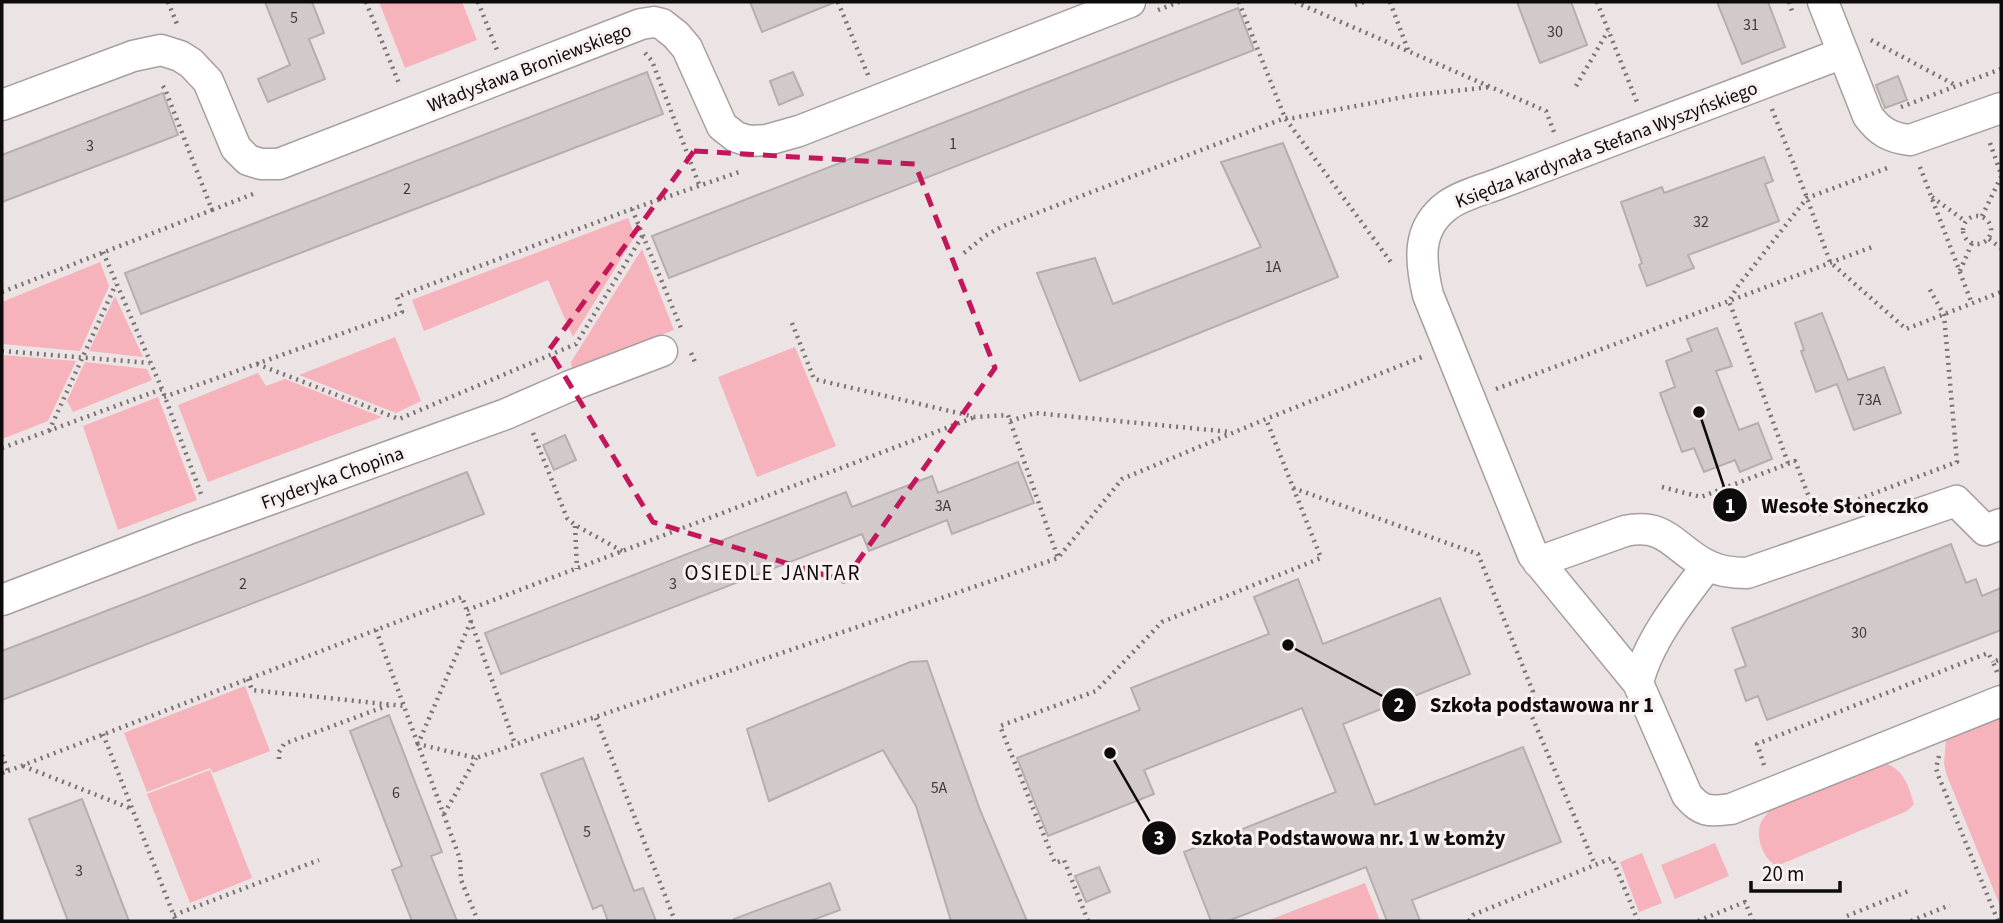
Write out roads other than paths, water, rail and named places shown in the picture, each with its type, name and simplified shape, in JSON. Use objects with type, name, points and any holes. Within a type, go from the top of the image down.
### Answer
[{"type":"street","points":[[1823,2],[1855,45],[1870,119],[1877,128],[1897,139],[1910,140],[1993,120]]},
{"type":"street","name":"Władysława Broniewskiego","points":[[2,105],[133,56],[161,50],[180,56],[196,66],[208,81],[236,148],[248,160],[261,164],[278,164],[641,24],[654,22],[662,24],[687,48],[722,127],[743,139],[767,140],[799,131],[878,100],[1142,7]]},
{"type":"street","name":"Księdza kardynała Stefana Wyszyńskiego","points":[[1855,45],[1463,197],[1443,209],[1427,228],[1421,259],[1428,295],[1533,555],[1637,683],[1687,794],[1697,806],[1713,812],[1731,809],[2001,701]]},
{"type":"street","name":"Fryderyka Chopina","points":[[2,600],[506,414],[569,386],[679,346]]},
{"type":"street","points":[[1538,562],[1637,529],[1655,530],[1707,566],[1726,572],[1747,573],[1956,501],[1984,530],[2001,524]]},
{"type":"street","points":[[1637,683],[1654,644],[1684,596],[1707,566]]},
{"type":"place","name":"Wesołe Słoneczko","points":[[1699,412]]},
{"type":"place","name":"Szkoła podstawowa nr 1","points":[[1288,645]]},
{"type":"place","name":"Szkoła Podstawowa nr. 1 w Łomży","points":[[1110,753]]},
{"type":"district","name":"OSIEDLE JANTAR","points":[[773,573]]}]
